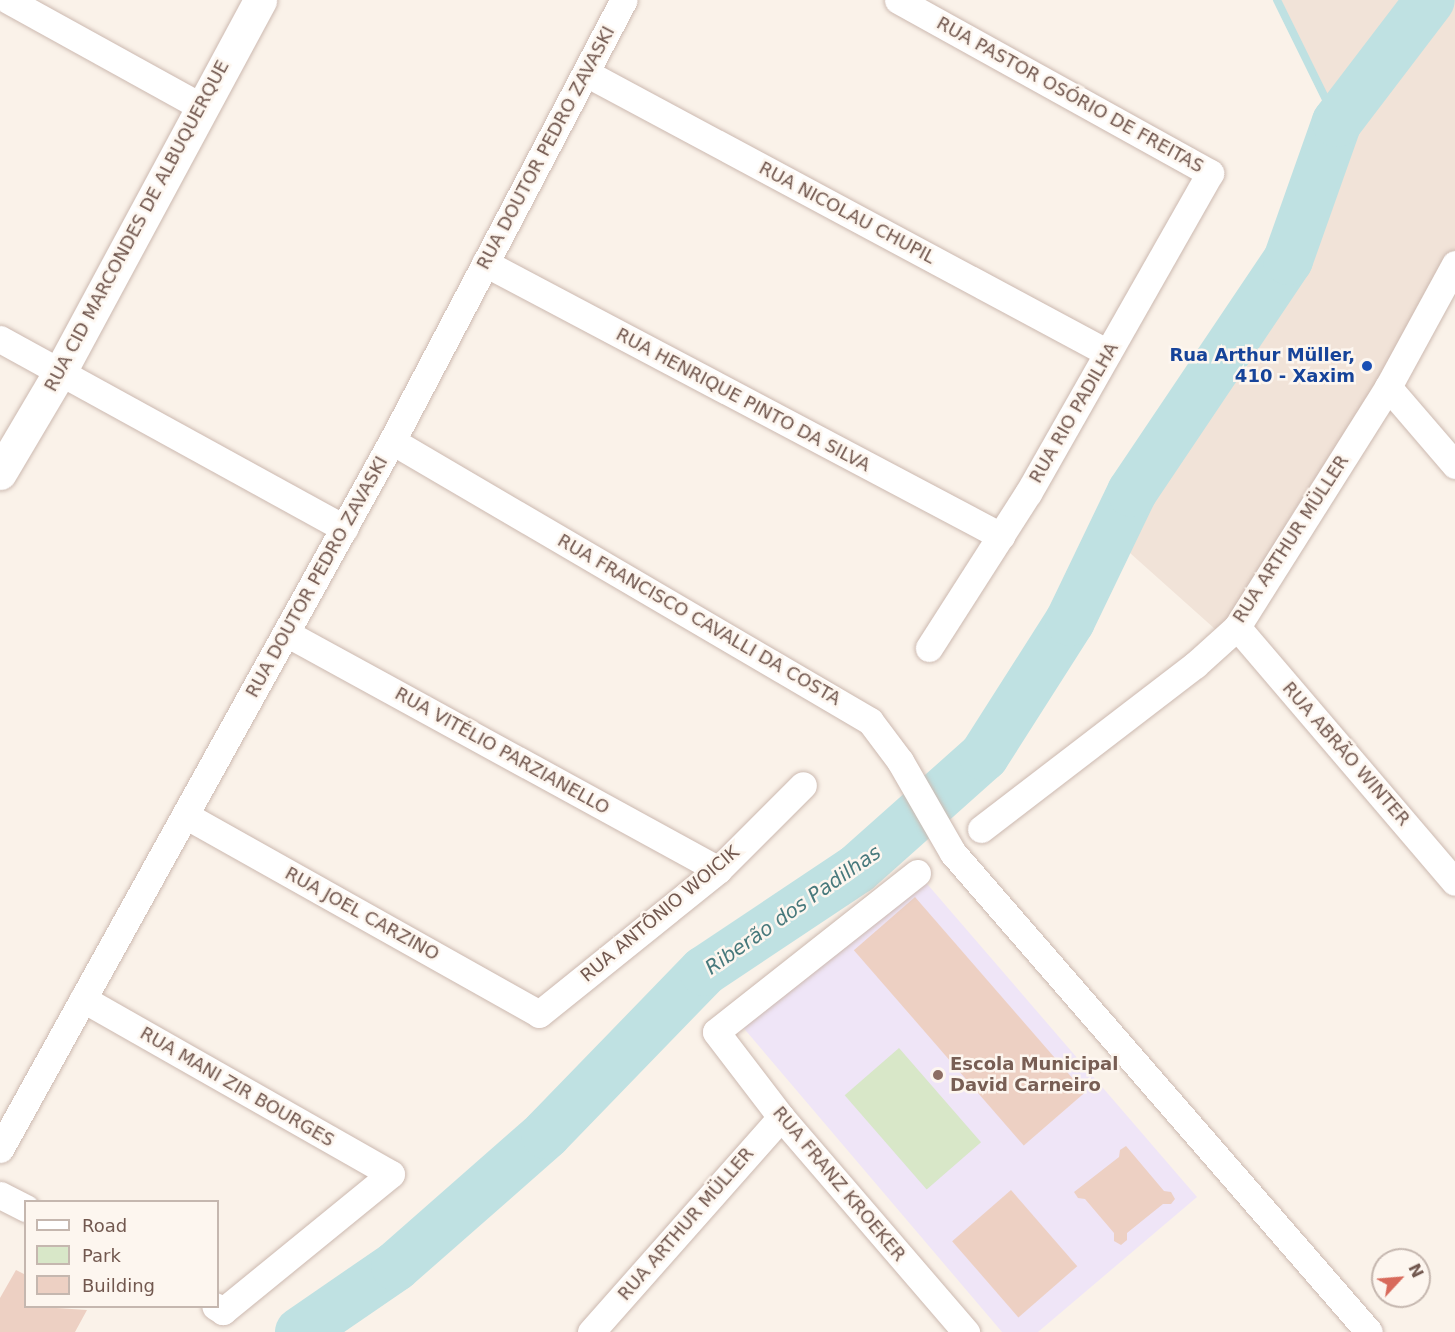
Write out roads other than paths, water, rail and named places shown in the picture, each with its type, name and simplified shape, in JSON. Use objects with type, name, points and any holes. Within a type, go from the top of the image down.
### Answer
[{"type":"street","points":[[8,0],[202,106]]},
{"type":"street","name":"RUA CID MARCONDES DE ALBUQUERQUE","points":[[0,494],[7,462],[61,370],[260,0]]},
{"type":"street","name":"RUA DOUTOR PEDRO ZAVASKI","points":[[0,1149],[392,441],[624,0]]},
{"type":"street","name":"RUA PASTOR OSÓRIO DE FREITAS","points":[[898,0],[1210,173]]},
{"type":"street","name":"RUA NICOLAU CHUPIL","points":[[586,73],[1108,352]]},
{"type":"street","name":"RUA RIO PADILHA","points":[[930,648],[1001,536],[1210,173]]},
{"type":"street","name":"RUA HENRIQUE PINTO DA SILVA","points":[[485,263],[1001,536]]},
{"type":"street","name":"RUA ARTHUR MÜLLER","points":[[981,829],[1195,665],[1236,627],[1388,387],[1455,264]]},
{"type":"street","points":[[0,339],[61,370],[344,528]]},
{"type":"street","points":[[1388,387],[1455,465]]},
{"type":"street","name":"RUA FRANCISCO CAVALLI DA COSTA","points":[[392,441],[870,721],[900,761],[950,848],[1369,1332]]},
{"type":"street","name":"RUA ABRÃO WINTER","points":[[1236,627],[1455,882]]},
{"type":"street","name":"RUA VITÉLIO PARZIANELLO","points":[[286,633],[718,870]]},
{"type":"street","name":"RUA ANTÔNIO WOICIK","points":[[539,1014],[718,870],[803,785]]},
{"type":"street","name":"RUA JOEL CARZINO","points":[[185,815],[539,1014]]},
{"type":"street","name":"RUA FRANZ KROEKER","points":[[917,873],[717,1032],[781,1117],[966,1332]]},
{"type":"street","name":"RUA MANI ZIR BOURGES","points":[[83,999],[391,1174],[223,1311],[218,1308]]},
{"type":"street","name":"RUA ARTHUR MÜLLER","points":[[591,1332],[781,1117]]},
{"type":"street","points":[[0,1195],[24,1207]]},
{"type":"waterway","points":[[1277,0],[1337,122]]},
{"type":"waterway","name":"Riberão dos Padilhas","points":[[300,1332],[396,1266],[546,1134],[704,971],[857,869],[984,756],[1070,621],[1132,492],[1288,260],[1337,122],[1430,0]]},
{"type":"place","name":"Rua Arthur Müller, 410 - Xaxim","points":[[1367,366]]},
{"type":"place","name":"Escola Municipal David Carneiro","points":[[938,1075]]}]
